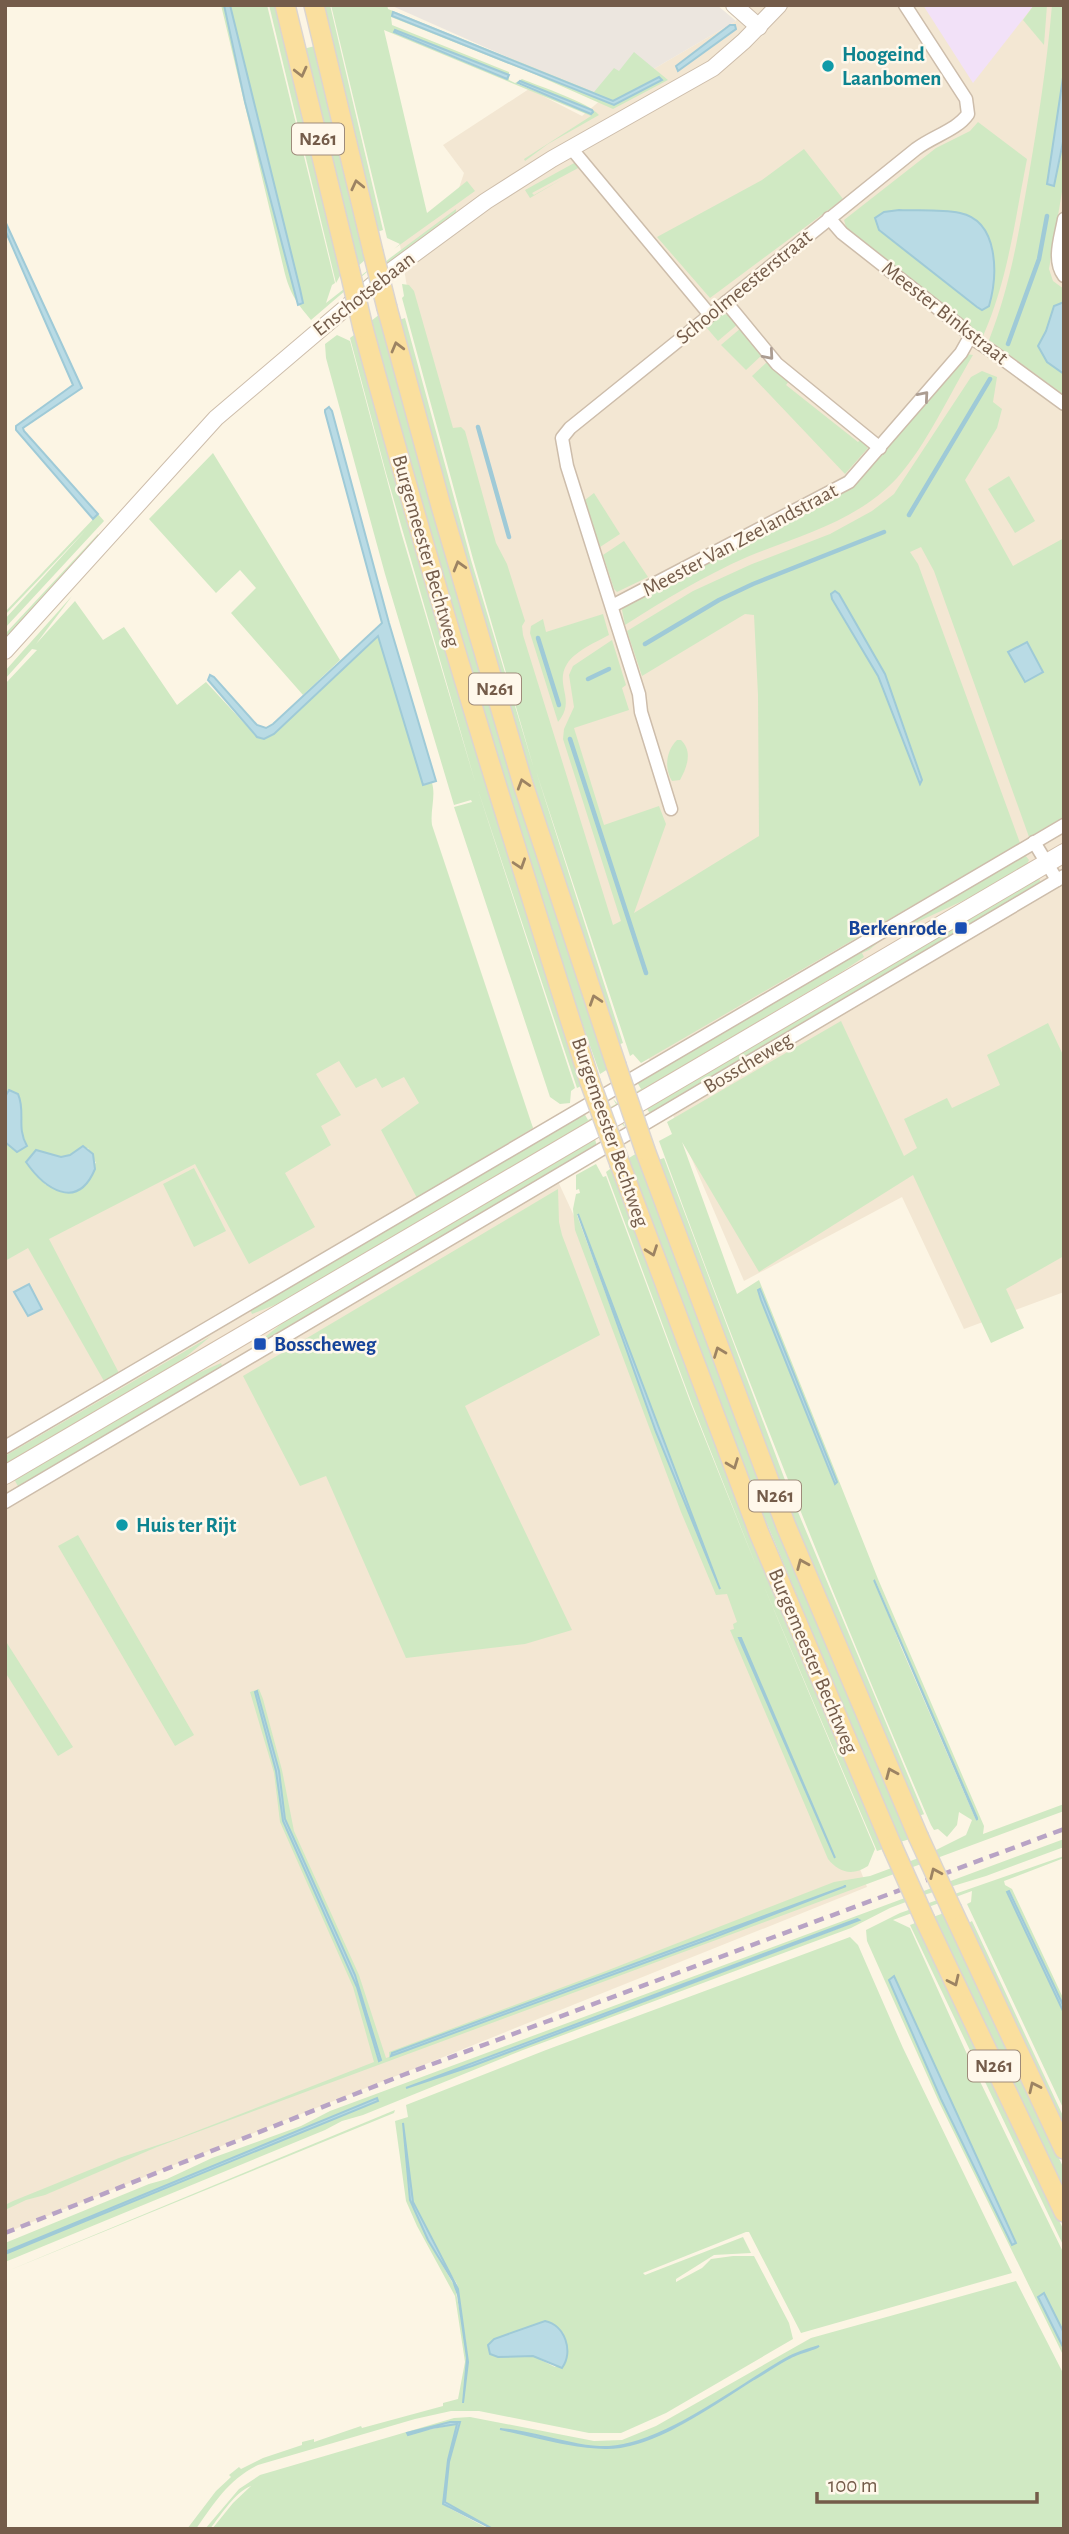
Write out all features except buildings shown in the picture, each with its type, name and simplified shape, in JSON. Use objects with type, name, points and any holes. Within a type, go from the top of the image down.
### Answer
[{"type":"main road","name":"Burgemeester Bechtweg","points":[[285,5],[363,328],[413,512],[496,788],[590,1082],[760,1533],[925,1920],[1064,2212]]},
{"type":"main road","name":"Burgemeester Bechtweg","points":[[314,5],[387,308],[441,506],[523,784],[645,1150],[786,1526],[918,1836],[1064,2149]]},
{"type":"main road","name":"Bosscheweg","points":[[5,1475],[1064,853]]},
{"type":"street","points":[[734,5],[759,27]]},
{"type":"street","name":"Enschotsebaan","points":[[5,651],[216,418],[253,384],[376,282],[475,209],[571,148],[713,68],[759,27],[779,5]]},
{"type":"street","name":"Schoolmeesterstraat","points":[[612,606],[567,466],[562,438],[570,428],[929,139],[961,125],[968,114],[966,99],[905,5]]},
{"type":"street","points":[[571,148],[710,315]]},
{"type":"street","name":"Meester Binkstraat","points":[[829,218],[842,233],[964,329],[970,337],[1064,404]]},
{"type":"street","points":[[1064,219],[1057,260],[1064,276]]},
{"type":"street","points":[[726,302],[777,364],[880,447]]},
{"type":"street","name":"Meester Van Zeelandstraat","points":[[612,606],[840,488],[854,477],[961,354],[970,337]]},
{"type":"street","points":[[612,606],[671,808]]},
{"type":"street","points":[[5,1447],[1064,825]]},
{"type":"street","name":"Bosscheweg","points":[[5,1502],[1060,878],[1034,842]]},
{"type":"shaded area","points":[[390,5],[717,5],[736,21],[602,99]]},
{"type":"shaded area","points":[[743,5],[1064,5],[1064,1292],[964,1329],[902,1197],[744,1281],[643,1045],[408,293],[399,239],[455,200],[464,173],[443,145],[529,89],[582,116],[602,99],[736,21]]},
{"type":"shaded area","points":[[923,5],[1034,5],[973,83]]},
{"type":"shaded area","points":[[466,983],[772,1643],[867,1887],[5,2233],[5,1247]]},
{"type":"green space","points":[[221,5],[224,5],[245,102],[297,302],[285,274]]},
{"type":"green space","points":[[230,5],[267,5],[335,283],[326,303],[381,260],[311,320],[299,305],[303,303],[300,289]]},
{"type":"green space","points":[[269,5],[277,5],[341,274],[336,283]]},
{"type":"green space","points":[[322,5],[330,5],[383,230],[377,232]]},
{"type":"green space","points":[[331,5],[387,5],[388,9],[594,92],[614,68],[619,71],[634,52],[668,80],[613,109],[391,17],[392,25],[509,72],[509,80],[515,83],[522,79],[575,100],[594,110],[599,115],[548,144],[525,161],[524,159],[591,116],[384,30],[427,213],[467,181],[475,191],[394,249],[400,244],[387,238]],"holes":[[[394,12],[613,101],[657,83],[614,105],[392,16]],[[396,30],[508,75],[508,76],[506,79],[395,33]],[[520,81],[592,110],[591,114],[518,84]]]},
{"type":"green space","points":[[1034,5],[1047,5],[1044,45],[1023,20]]},
{"type":"green space","points":[[1052,5],[1064,5],[1064,180],[1049,269],[1053,281],[1064,289],[1064,395],[989,340],[1008,281],[1021,221],[1042,93]]},
{"type":"green space","points":[[315,46],[366,259],[357,267],[303,49]]},
{"type":"green space","points":[[978,122],[1027,159],[1005,271],[983,336],[846,227],[844,220],[936,148],[970,131]]},
{"type":"green space","points":[[804,149],[843,199],[710,298],[657,237],[762,180]]},
{"type":"green space","points":[[576,162],[580,167],[532,193],[534,195],[564,178],[530,198],[525,190]]},
{"type":"green space","points":[[456,209],[456,215],[313,325],[390,258]]},
{"type":"green space","points":[[402,284],[409,285],[414,291],[453,428],[461,427],[465,431],[496,543],[507,564],[525,621],[522,626],[523,635],[613,925],[621,921],[563,739],[564,729],[574,707],[569,675],[573,666],[612,640],[626,685],[622,688],[629,710],[574,728],[604,825],[659,806],[666,824],[634,913],[759,836],[758,695],[754,615],[745,614],[642,676],[627,631],[693,591],[752,564],[830,534],[872,511],[894,494],[971,377],[982,371],[997,377],[993,402],[1002,409],[997,428],[965,480],[1013,566],[1064,538],[1064,817],[1029,837],[934,571],[921,547],[910,552],[918,564],[1020,843],[641,1063],[633,1054],[630,1056],[536,771],[623,1043],[618,1045],[515,725],[515,718],[510,714],[399,320],[405,318],[471,560],[534,769],[473,559],[402,298]]},
{"type":"green space","points":[[380,314],[472,647],[608,1069],[600,1074],[537,888],[451,606],[371,321]]},
{"type":"green space","points":[[722,314],[730,315],[738,324],[718,341],[706,327]]},
{"type":"green space","points":[[741,328],[763,354],[746,370],[721,345]]},
{"type":"green space","points":[[337,335],[350,341],[401,532],[476,785],[350,338],[354,335],[357,339],[460,700],[582,1080],[581,1086],[577,1088],[477,787],[575,1088],[571,1091],[570,1103],[560,1104],[550,1097],[454,807],[472,802],[471,800],[454,805],[385,574],[326,358],[325,344]]},
{"type":"green space","points":[[966,354],[973,355],[928,435],[908,465],[881,493],[845,517],[715,572],[625,625],[622,610],[625,604],[853,485]]},
{"type":"green space","points":[[768,361],[789,381],[786,385],[858,442],[862,438],[868,448],[845,474],[752,376]]},
{"type":"green space","points":[[213,453],[340,660],[303,695],[231,613],[256,588],[240,570],[216,593],[149,519]]},
{"type":"green space","points":[[1009,476],[1035,521],[1015,533],[988,489]]},
{"type":"green space","points":[[594,493],[620,534],[600,547],[585,500]]},
{"type":"green space","points":[[98,514],[104,521],[5,628],[5,619],[86,530],[5,615],[5,612]]},
{"type":"green space","points":[[98,534],[98,539],[5,642],[5,634]]},
{"type":"green space","points":[[624,541],[648,577],[617,592],[603,555]]},
{"type":"green space","points":[[72,596],[36,644],[75,601],[103,640],[124,627],[177,705],[206,682],[257,737],[274,734],[378,635],[423,785],[432,783],[432,825],[533,1128],[417,1198],[381,1130],[419,1103],[404,1077],[382,1088],[376,1078],[356,1088],[339,1061],[316,1074],[341,1115],[321,1126],[331,1145],[285,1173],[315,1227],[249,1264],[195,1164],[49,1239],[119,1373],[104,1381],[28,1248],[5,1261],[5,1142],[17,1152],[22,1117],[19,1099],[15,1093],[9,1090],[5,1097],[5,684],[37,650],[32,649],[5,679],[5,671]],"holes":[[[88,1148],[96,1163],[46,1185],[26,1162],[36,1151],[62,1157]]]},
{"type":"green space","points":[[603,614],[609,635],[586,647],[567,664],[563,679],[566,707],[558,722],[530,633],[531,626],[543,619],[546,632]]},
{"type":"green space","points":[[677,740],[681,740],[685,745],[688,760],[680,780],[672,781],[667,760],[670,749]]},
{"type":"green space","points":[[1025,855],[1029,860],[1027,864],[973,896],[911,925],[909,922]]},
{"type":"green space","points":[[1039,878],[1041,883],[651,1115],[647,1109],[623,1123],[626,1128],[622,1124],[595,1139],[597,1147],[264,1347],[260,1341],[290,1317]]},
{"type":"green space","points":[[890,933],[862,953],[864,957],[840,973],[287,1300],[252,1314],[249,1307],[584,1113],[588,1120],[616,1104],[613,1099],[617,1103],[641,1089],[637,1082]]},
{"type":"green space","points":[[841,1021],[904,1156],[917,1148],[904,1119],[947,1098],[952,1108],[1000,1085],[987,1055],[1048,1023],[1064,1057],[1064,1256],[1006,1289],[1024,1328],[991,1343],[913,1175],[759,1272],[682,1142],[737,1294],[759,1280],[878,1579],[984,1826],[983,1834],[1064,1804],[1064,1811],[157,2147],[5,2210],[5,2205],[13,2201],[119,2158],[176,2139],[374,2062],[353,1987],[280,1822],[274,1773],[250,1692],[259,1689],[263,1699],[282,1770],[294,1831],[359,1975],[386,2058],[389,2057],[389,2052],[834,1882],[870,1876],[924,1856],[966,1835],[972,1820],[959,1812],[957,1825],[947,1837],[938,1829],[934,1830],[895,1740],[790,1485],[659,1141],[672,1134],[667,1122]],"holes":[[[760,1290],[837,1482],[834,1483],[761,1300]],[[875,1580],[977,1818],[976,1820],[901,1647]],[[256,1691],[279,1771],[285,1819],[355,1975],[368,2014],[378,2060],[357,1987],[283,1821],[276,1771]],[[814,1899],[392,2056],[391,2054]]]},
{"type":"green space","points":[[637,1153],[733,1412],[910,1839],[900,1842],[757,1500],[634,1175],[629,1158]]},
{"type":"green space","points":[[664,1158],[788,1488],[924,1814],[919,1816],[799,1532],[714,1314],[714,1305],[710,1301],[658,1160]]},
{"type":"green space","points":[[596,1164],[603,1177],[606,1176],[691,1404],[757,1568],[692,1404],[606,1172],[610,1169],[614,1172],[883,1845],[883,1849],[877,1851],[757,1570],[875,1849],[868,1866],[862,1869],[852,1872],[842,1870],[828,1859],[730,1630],[734,1629],[733,1624],[737,1622],[727,1594],[716,1595],[681,1512],[575,1230],[573,1209],[576,1194],[580,1193],[579,1189],[576,1190],[576,1175]],"holes":[[[578,1215],[720,1589],[656,1432]],[[740,1637],[835,1858],[739,1639]]]},
{"type":"green space","points":[[194,1168],[226,1231],[194,1247],[163,1184]]},
{"type":"green space","points":[[558,1189],[562,1235],[600,1335],[465,1406],[572,1630],[525,1644],[406,1658],[326,1476],[300,1486],[243,1376]]},
{"type":"green space","points":[[211,1336],[176,1365],[6,1465],[5,1456]]},
{"type":"green space","points":[[221,1363],[224,1370],[19,1488],[14,1479],[187,1378]]},
{"type":"green space","points":[[78,1535],[194,1735],[175,1746],[58,1546]]},
{"type":"green space","points":[[5,1640],[73,1747],[58,1756],[5,1672]]},
{"type":"green space","points":[[1064,1839],[1064,1847],[986,1876],[927,1894],[890,1908],[851,1928],[523,2050],[342,2121],[5,2262],[5,2254],[378,2101],[377,2098],[357,2106],[5,2252],[5,2243],[167,2179],[212,2158],[301,2126],[330,2111]],"holes":[[[857,1919],[859,1920],[472,2066],[406,2088]]]},
{"type":"green space","points":[[1064,1856],[1004,1881],[1005,1885],[1012,1889],[1064,2000],[1064,2007],[1010,1891],[1007,1892],[1064,2013],[1064,2110],[967,1904],[971,1902],[972,1891],[893,1920],[910,1928],[971,2063],[1064,2254],[1064,2333],[1044,2294],[1038,2297],[1064,2349],[1064,2357],[939,2102],[867,1941],[866,1930],[900,1913]],"holes":[[[894,1977],[1016,2243],[1012,2245],[941,2099],[889,1980]]]},
{"type":"green space","points":[[944,1913],[1064,2169],[1064,2194],[933,1917]]},
{"type":"green space","points":[[972,1921],[1064,2118],[1064,2130],[967,1924]]},
{"type":"green space","points":[[918,1922],[1064,2231],[1064,2247],[910,1925]]},
{"type":"green space","points":[[850,1937],[858,1945],[903,2048],[1012,2273],[801,2333],[749,2232],[746,2232],[643,2273],[645,2275],[743,2237],[751,2253],[714,2255],[676,2279],[676,2282],[702,2268],[711,2259],[754,2256],[789,2323],[793,2339],[666,2413],[621,2433],[589,2433],[479,2411],[451,2411],[415,2419],[258,2465],[230,2485],[196,2529],[187,2529],[216,2491],[231,2477],[229,2475],[239,2467],[241,2469],[263,2458],[302,2445],[302,2442],[314,2439],[314,2442],[361,2426],[362,2428],[443,2406],[443,2403],[458,2399],[465,2362],[455,2296],[406,2201],[395,2121],[408,2117],[406,2105]],"holes":[[[403,2123],[413,2202],[435,2248],[457,2284],[467,2350],[455,2287],[428,2240],[410,2200]],[[563,2332],[566,2356],[555,2367],[533,2356],[507,2357]]]},
{"type":"green space","points":[[395,2110],[394,2113],[5,2272]]},
{"type":"green space","points":[[1016,2281],[1064,2375],[1064,2529],[493,2529],[445,2502],[449,2462],[460,2423],[454,2422],[407,2434],[457,2424],[448,2460],[443,2503],[489,2529],[212,2529],[251,2486],[234,2499],[210,2529],[205,2529],[239,2489],[260,2475],[454,2418],[470,2417],[594,2441],[622,2440],[656,2426],[811,2338]]},
{"type":"water","points":[[224,5],[230,5],[300,289],[303,303],[298,305],[245,102]]},
{"type":"water","points":[[393,12],[613,101],[659,77],[662,80],[614,105],[392,16]]},
{"type":"water","points":[[730,25],[735,25],[736,29],[678,71],[676,66]]},
{"type":"water","points":[[395,30],[509,75],[507,79],[394,32]]},
{"type":"water","points":[[1064,71],[1064,137],[1054,186],[1047,184]]},
{"type":"water","points":[[520,81],[593,112],[591,114],[518,83]]},
{"type":"water","points":[[899,210],[960,213],[973,218],[982,227],[993,251],[994,280],[989,306],[982,310],[977,307],[879,230],[875,218],[884,212]]},
{"type":"water","points":[[5,221],[82,388],[23,428],[98,514],[93,519],[16,430],[16,426],[73,385],[5,230]]},
{"type":"water","points":[[1064,302],[1064,374],[1047,362],[1038,346],[1054,306]]},
{"type":"water","points":[[329,407],[436,781],[423,785],[378,636],[274,734],[264,739],[257,737],[208,680],[210,675],[214,677],[257,725],[266,728],[382,623],[325,412]]},
{"type":"water","points":[[835,591],[885,674],[922,780],[920,784],[878,676],[832,599],[831,594]]},
{"type":"water","points":[[1027,642],[1043,672],[1025,682],[1008,652]]},
{"type":"water","points":[[9,1090],[18,1094],[22,1132],[27,1146],[17,1152],[5,1142],[5,1097]]},
{"type":"water","points":[[83,1146],[93,1154],[95,1169],[88,1182],[79,1190],[70,1193],[51,1187],[33,1172],[26,1162],[36,1150],[61,1157],[70,1155]]},
{"type":"water","points":[[578,1214],[720,1589],[656,1432]]},
{"type":"water","points":[[29,1284],[42,1309],[28,1316],[14,1292]]},
{"type":"water","points":[[760,1289],[837,1482],[835,1484],[761,1300]]},
{"type":"water","points":[[874,1580],[977,1818],[977,1820]]},
{"type":"water","points":[[739,1638],[741,1638],[835,1858]]},
{"type":"water","points":[[257,1691],[279,1771],[285,1819],[355,1975],[381,2060],[379,2061],[357,1987],[283,1821],[276,1771],[255,1692]]},
{"type":"water","points":[[846,1886],[712,1938],[391,2056],[392,2053]]},
{"type":"water","points":[[1009,1891],[1064,2007],[1064,2013],[1007,1892]]},
{"type":"water","points":[[859,1920],[472,2066],[406,2088]]},
{"type":"water","points":[[894,1976],[1016,2243],[1012,2245],[941,2099],[889,1980]]},
{"type":"water","points":[[377,2098],[378,2101],[5,2254],[5,2252]]},
{"type":"water","points":[[403,2123],[413,2202],[458,2289],[468,2362],[463,2403],[467,2358],[458,2295],[410,2200]]},
{"type":"water","points":[[1044,2293],[1064,2333],[1064,2349],[1038,2297]]},
{"type":"water","points":[[545,2321],[558,2328],[566,2340],[566,2362],[562,2368],[533,2356],[498,2357],[490,2354],[488,2345],[494,2339]]},
{"type":"water","points":[[819,2346],[782,2362],[683,2423],[643,2441],[624,2446],[605,2448],[578,2446],[500,2429],[595,2447],[631,2443],[678,2424],[789,2357]]},
{"type":"water","points":[[460,2422],[449,2462],[445,2502],[493,2529],[443,2504],[448,2460],[457,2424],[408,2435],[407,2433]]},
{"type":"waterway","points":[[1008,344],[1039,259],[1047,216]]},
{"type":"waterway","points":[[909,515],[990,379]]},
{"type":"waterway","points":[[478,427],[509,537]]},
{"type":"waterway","points":[[645,644],[719,600],[753,584],[884,532]]},
{"type":"waterway","points":[[538,638],[559,705]]},
{"type":"waterway","points":[[588,679],[609,669]]},
{"type":"waterway","points":[[570,739],[646,973]]},
{"type":"railway","points":[[5,2233],[403,2075],[1064,1829]]},
{"type":"place","name":"Hoogeind Laanbomen","points":[[828,66]]},
{"type":"place","name":"Berkenrode","points":[[961,928]]},
{"type":"place","name":"Bosscheweg","points":[[260,1344]]},
{"type":"place","name":"Huis ter Rijt","points":[[122,1525]]}]
